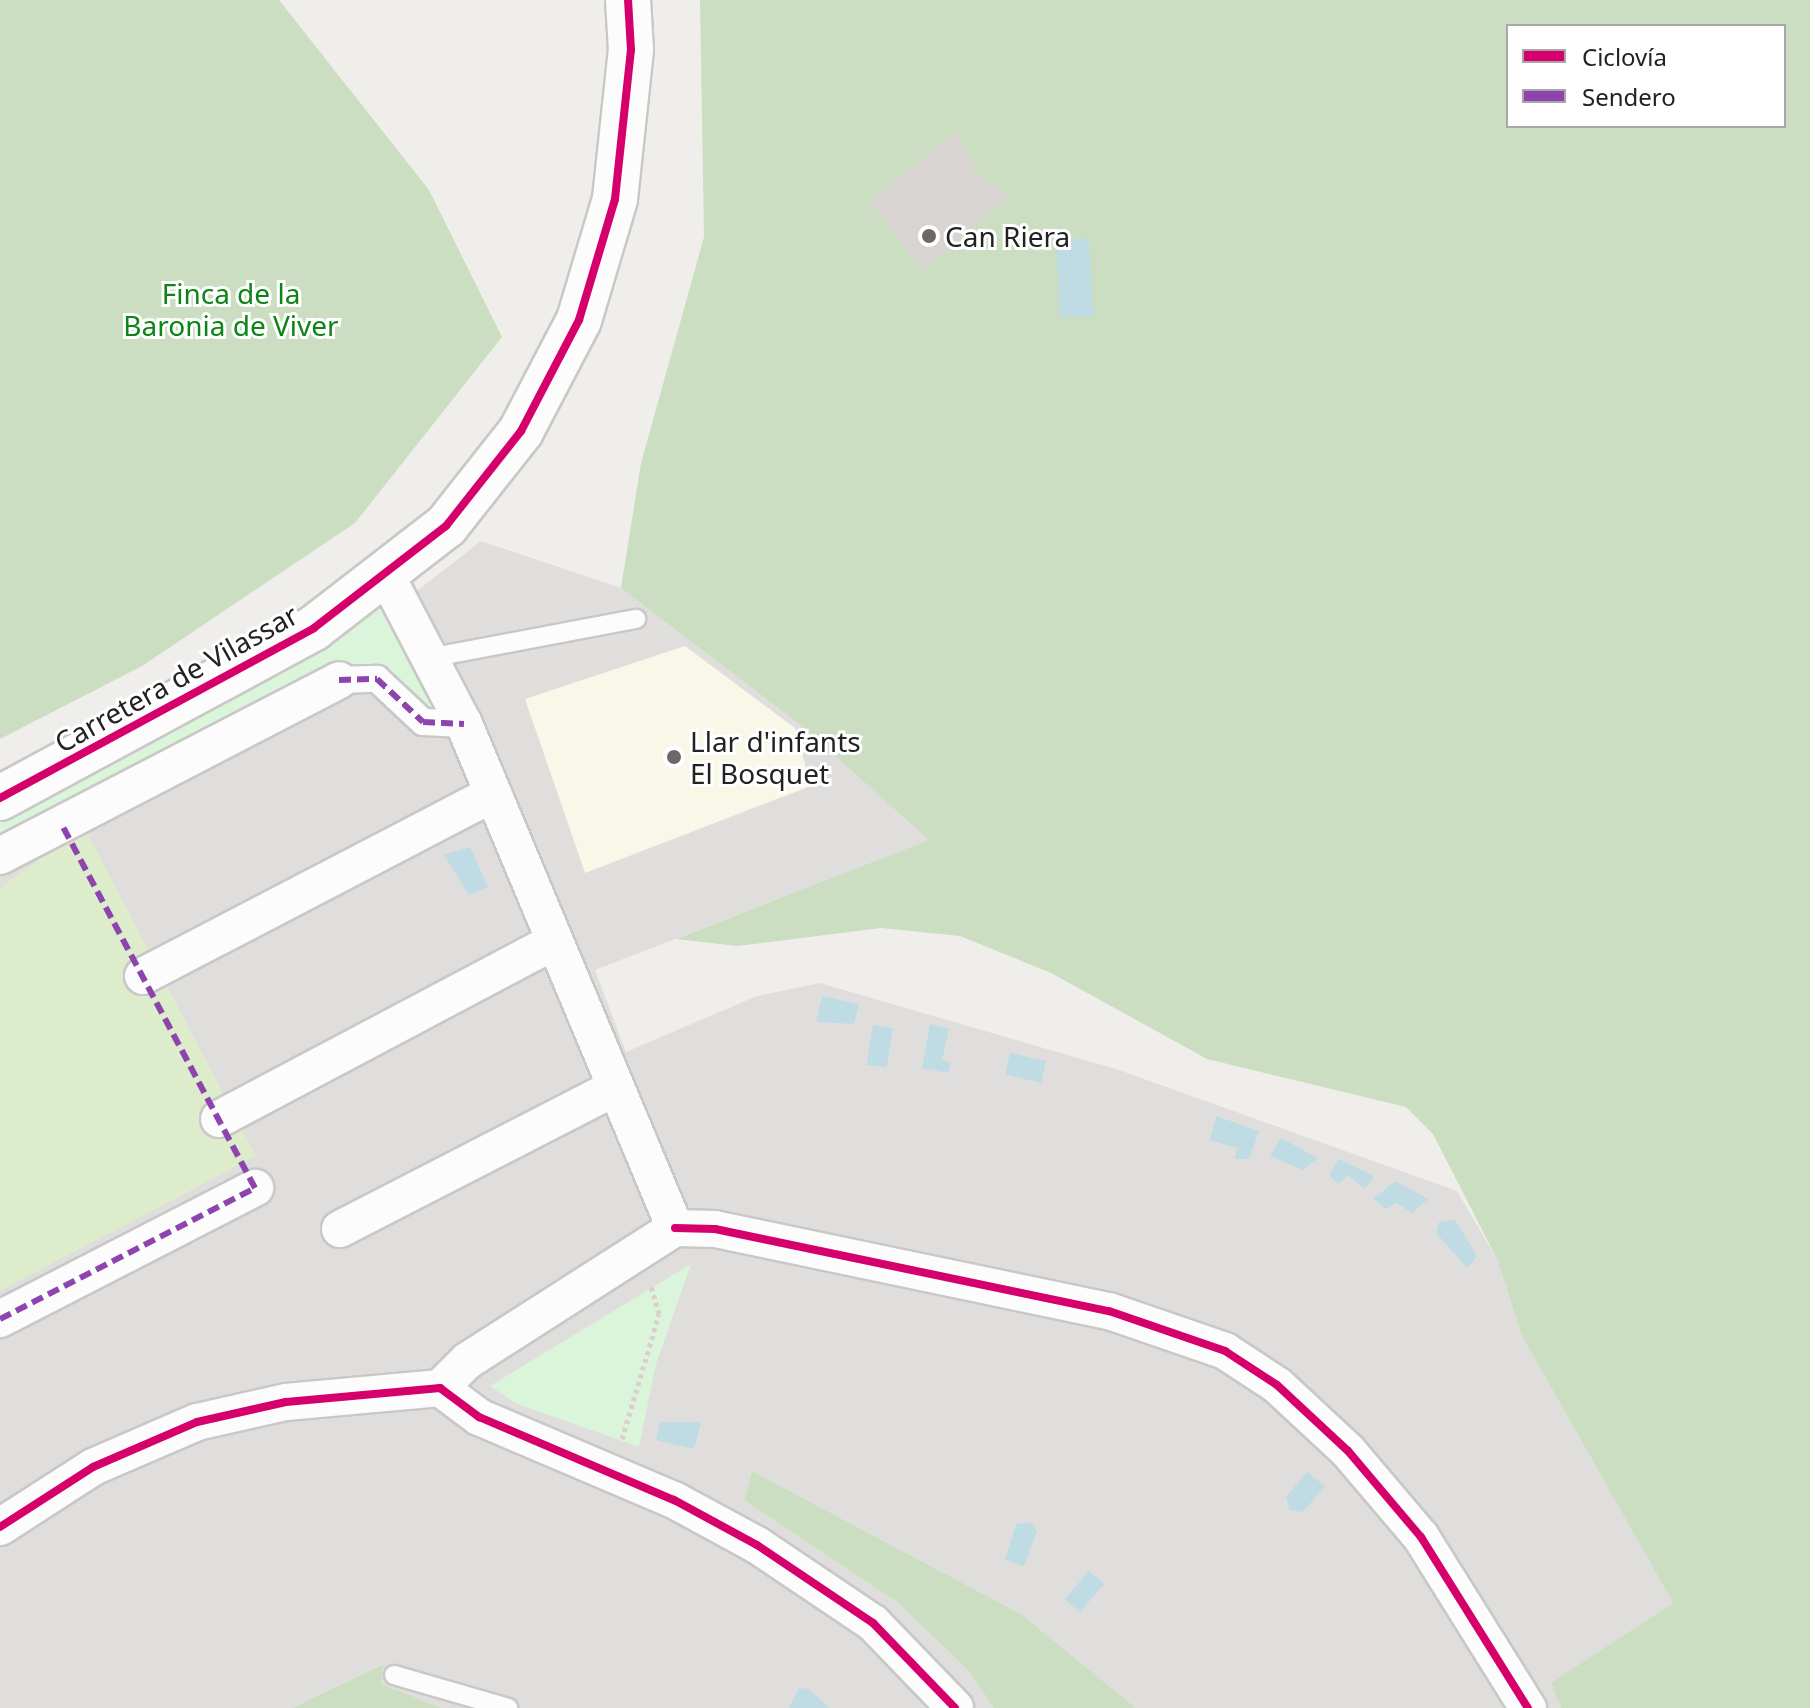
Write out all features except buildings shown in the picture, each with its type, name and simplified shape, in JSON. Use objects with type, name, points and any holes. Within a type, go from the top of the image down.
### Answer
[{"type":"street","name":"Carretera de Vilassar","points":[[0,798],[231,678],[386,575],[446,526],[521,431],[579,320],[615,199],[631,50],[628,0]]},
{"type":"street","points":[[386,575],[464,724],[612,1089],[675,1228]]},
{"type":"street","points":[[0,856],[339,680],[377,679],[423,722],[464,724]]},
{"type":"street","points":[[143,976],[492,794]]},
{"type":"street","points":[[219,1119],[554,942]]},
{"type":"street","points":[[340,1229],[612,1089]]},
{"type":"street","points":[[0,1319],[255,1188]]},
{"type":"street","points":[[0,1527],[93,1467],[197,1422],[286,1402],[440,1388],[467,1361],[675,1228],[715,1229],[1109,1311],[1225,1351],[1277,1385],[1348,1451],[1421,1537],[1528,1708]]},
{"type":"street","points":[[440,1388],[479,1417],[622,1478],[757,1545],[873,1623],[955,1708]]},
{"type":"lane","points":[[429,658],[636,619]]},
{"type":"lane","points":[[394,1675],[508,1708]]},
{"type":"path","points":[[622,1478],[622,1441],[659,1314],[636,1253]]},
{"type":"shaded area","points":[[481,541],[621,588],[803,727],[930,840],[595,970],[626,1052],[757,996],[820,983],[1119,1070],[1457,1191],[1497,1259],[1522,1336],[1673,1603],[1552,1683],[1561,1708],[1136,1708],[1021,1614],[752,1471],[744,1500],[897,1602],[968,1670],[994,1708],[442,1708],[380,1684],[382,1664],[292,1708],[0,1708],[0,830],[340,651]]},
{"type":"shaded area","points":[[618,590],[681,641],[503,701],[454,643]]},
{"type":"shaded area","name":"Llar d'infants El Bosquet","points":[[685,646],[795,728],[811,786],[585,873],[525,699]]},
{"type":"green space","name":"Finca de la Baronia de Viver","points":[[0,0],[279,0],[429,190],[502,337],[355,523],[142,666],[0,739]]},
{"type":"green space","points":[[700,0],[1810,0],[1810,1708],[1561,1708],[1551,1683],[1673,1603],[1522,1336],[1497,1259],[1433,1134],[1406,1107],[1207,1059],[1051,973],[960,936],[881,928],[737,946],[676,939],[929,840],[803,727],[621,588],[641,463],[704,237]]},
{"type":"green space","points":[[385,584],[464,724],[423,722],[377,679],[0,856],[0,803]]},
{"type":"green space","points":[[84,827],[256,1156],[0,1291],[0,888]]},
{"type":"green space","points":[[691,1264],[656,1364],[639,1447],[515,1403],[490,1386]]},
{"type":"green space","points":[[752,1471],[1021,1614],[1136,1708],[994,1708],[968,1670],[897,1602],[744,1500]]},
{"type":"green space","points":[[383,1664],[381,1684],[442,1708],[292,1708]]},
{"type":"water","points":[[1089,238],[1093,316],[1060,318],[1056,240]]},
{"type":"water","points":[[470,847],[488,887],[469,895],[444,855]]},
{"type":"water","points":[[822,996],[859,1004],[854,1024],[816,1022]]},
{"type":"water","points":[[930,1024],[949,1029],[942,1060],[951,1063],[948,1073],[922,1068]]},
{"type":"water","points":[[873,1025],[893,1028],[886,1068],[867,1065]]},
{"type":"water","points":[[1010,1053],[1046,1061],[1041,1083],[1005,1074]]},
{"type":"water","points":[[1216,1116],[1259,1131],[1249,1159],[1235,1159],[1237,1148],[1210,1140]]},
{"type":"water","points":[[1281,1138],[1318,1158],[1303,1170],[1270,1156]]},
{"type":"water","points":[[1339,1159],[1374,1176],[1365,1189],[1347,1175],[1339,1184],[1329,1176]]},
{"type":"water","points":[[1395,1181],[1428,1199],[1412,1213],[1397,1203],[1386,1209],[1373,1199]]},
{"type":"water","points":[[1455,1220],[1477,1256],[1467,1268],[1436,1233],[1439,1222]]},
{"type":"water","points":[[660,1422],[701,1422],[694,1449],[656,1440]]},
{"type":"water","points":[[1307,1472],[1325,1486],[1303,1512],[1290,1510],[1286,1497]]},
{"type":"water","points":[[1030,1522],[1037,1531],[1024,1566],[1005,1560],[1016,1524]]},
{"type":"water","points":[[1089,1571],[1104,1584],[1080,1612],[1065,1599]]},
{"type":"water","points":[[799,1688],[808,1689],[830,1708],[789,1708]]},
{"type":"marked path","points":[[339,680],[377,679],[423,722],[464,724]]},
{"type":"marked path","points":[[0,1319],[255,1188],[61,823]]},
{"type":"cycle path","points":[[0,798],[314,628],[446,526],[521,431],[579,320],[615,199],[631,50],[628,0]]},
{"type":"cycle path","points":[[675,1228],[715,1229],[1109,1311],[1225,1351],[1277,1385],[1348,1451],[1421,1537],[1528,1708]]},
{"type":"cycle path","points":[[0,1527],[93,1467],[197,1422],[286,1402],[440,1388],[479,1417],[674,1500],[757,1545],[873,1623],[955,1708]]},
{"type":"place","name":"Can Riera","points":[[929,236]]},
{"type":"place","name":"Llar d'infants El Bosquet","points":[[674,757]]}]
